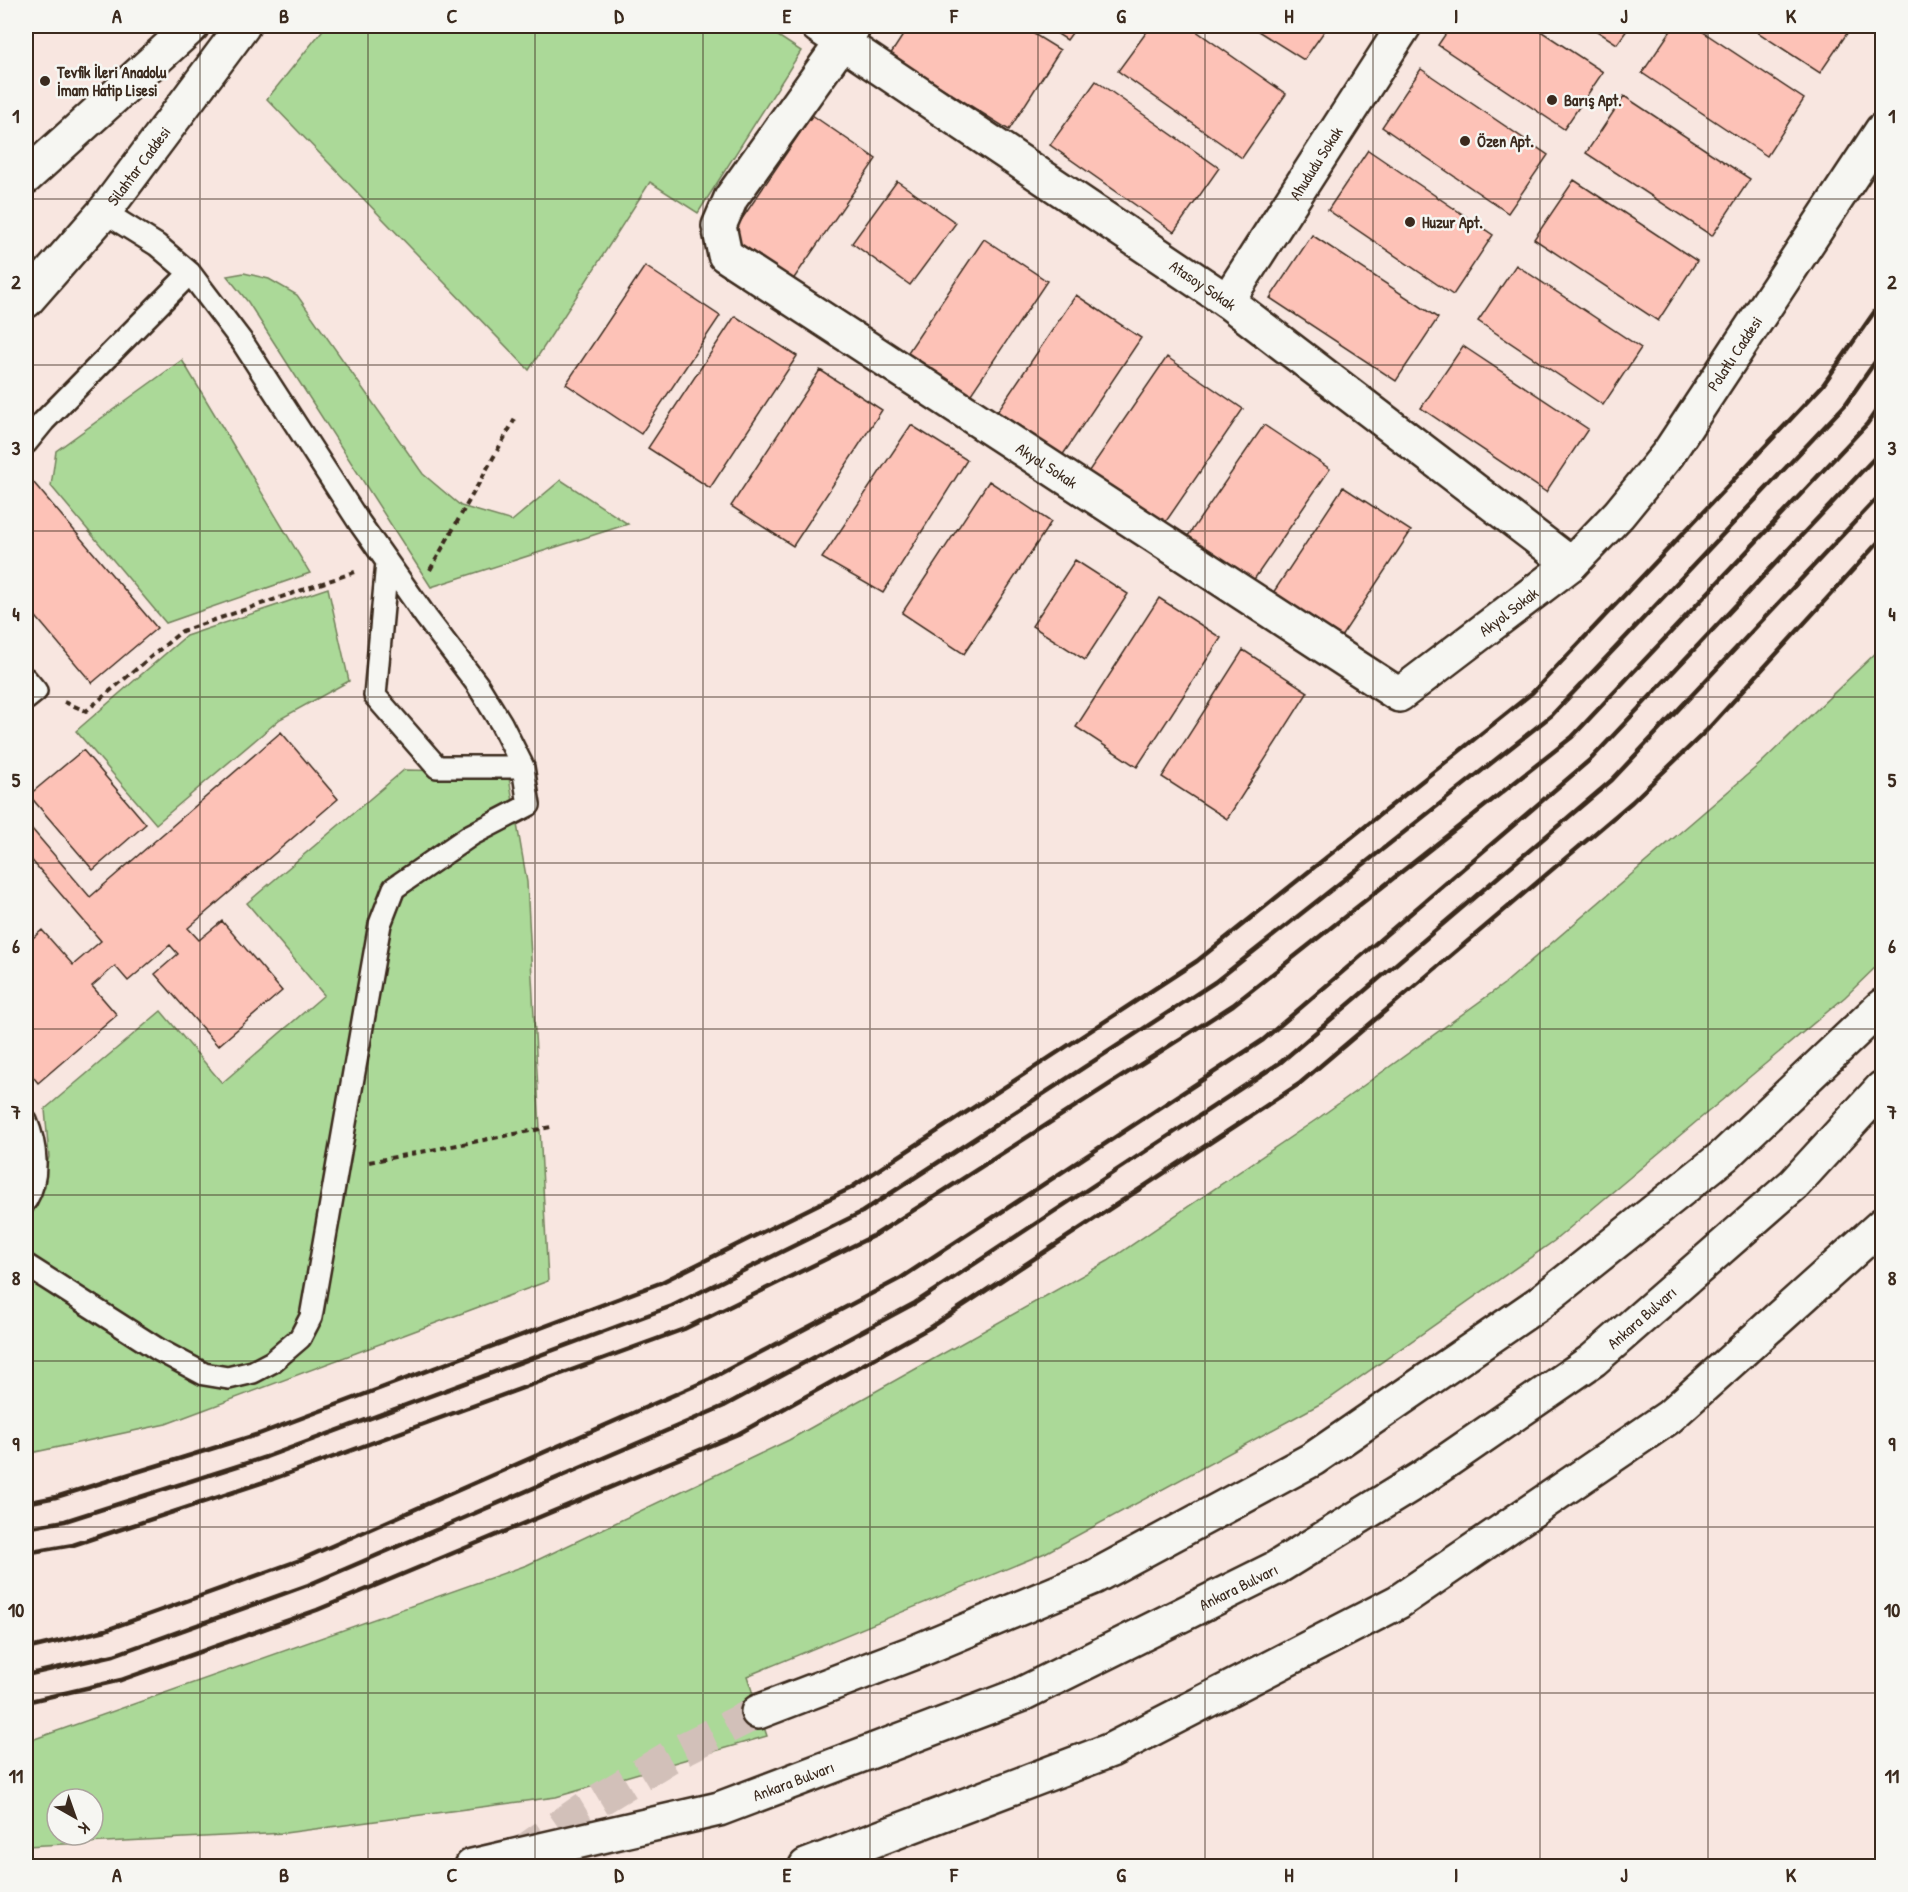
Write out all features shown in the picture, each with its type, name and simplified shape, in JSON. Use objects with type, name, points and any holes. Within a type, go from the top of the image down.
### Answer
[{"type":"main road","points":[[26,177],[192,26]]},
{"type":"main road","name":"Silahtar Caddesi","points":[[26,301],[104,212],[243,26]]},
{"type":"main road","name":"Ahududu Sokak","points":[[1227,301],[1404,26]]},
{"type":"main road","name":"Atasoy Sokak","points":[[839,31],[1227,301],[1571,564]]},
{"type":"main road","name":"Akyol Sokak","points":[[839,31],[731,198],[719,226],[725,255],[1399,695],[1571,564]]},
{"type":"main road","name":"Polatlı Caddesi","points":[[1571,564],[1619,514],[1668,454],[1882,130]]},
{"type":"main road","points":[[758,1712],[915,1652],[1094,1577],[1313,1459],[1538,1304],[1725,1155],[1882,1006]]},
{"type":"main road","name":"Ankara Bulvarı","points":[[472,1866],[719,1809],[1020,1695],[1276,1568],[1422,1478],[1593,1360],[1794,1184],[1882,1088]]},
{"type":"main road","points":[[806,1866],[1111,1750],[1398,1602],[1669,1417],[1882,1225]]},
{"type":"lane","points":[[26,1265],[159,1350],[204,1374],[228,1378],[253,1372],[272,1362],[300,1338],[310,1317],[380,924],[394,888],[471,835],[529,805],[523,767],[501,723],[477,684],[387,562],[243,343],[190,273],[157,245],[104,212]]},
{"type":"lane","points":[[26,442],[44,420],[190,273]]},
{"type":"lane","points":[[387,562],[375,696],[437,767],[523,767]]},
{"type":"lane","points":[[26,1121],[32,1136],[35,1166],[26,1200]]},
{"type":"path","points":[[413,599],[516,419]]},
{"type":"path","points":[[29,690],[86,711],[182,631],[387,562]]},
{"type":"path","points":[[336,1168],[551,1127]]},
{"type":"green space","points":[[326,26],[763,26],[801,51],[698,213],[650,182],[529,370],[267,99]]},
{"type":"green space","points":[[244,273],[269,279],[297,295],[423,474],[461,506],[512,521],[561,480],[628,524],[431,587],[248,302],[227,276]]},
{"type":"green space","points":[[182,360],[310,573],[166,623],[51,486],[56,451]]},
{"type":"green space","points":[[328,588],[349,681],[280,719],[156,824],[76,731],[186,636]]},
{"type":"green space","points":[[1882,647],[1882,961],[1845,997],[1554,1241],[1329,1399],[1045,1553],[747,1676],[767,1736],[556,1797],[285,1833],[105,1842],[105,1787],[45,1787],[45,1845],[26,1846],[26,1742],[527,1565],[789,1440],[1108,1261],[1320,1117],[1504,984],[1761,763]]},
{"type":"green space","points":[[404,770],[508,772],[527,882],[548,1281],[166,1424],[26,1454],[26,1220],[34,1211],[49,1157],[45,1109],[161,1011],[222,1083],[324,995],[247,903]]},
{"type":"building","points":[[909,26],[1021,26],[1060,50],[1009,130],[890,55]]},
{"type":"building","points":[[1045,26],[1077,26],[1067,40]]},
{"type":"building","points":[[1151,26],[1189,26],[1286,94],[1242,158],[1118,71]]},
{"type":"building","points":[[1250,26],[1328,26],[1304,60]]},
{"type":"building","name":"Barış Apt.","points":[[1451,26],[1533,26],[1603,72],[1564,129],[1438,45]]},
{"type":"building","points":[[1589,26],[1630,26],[1617,44]]},
{"type":"building","points":[[1674,26],[1694,26],[1804,99],[1767,156],[1642,73]]},
{"type":"building","points":[[1748,26],[1852,26],[1820,73]]},
{"type":"building","name":"Özen Apt.","points":[[1421,69],[1548,155],[1508,213],[1382,127]]},
{"type":"building","points":[[1096,81],[1219,168],[1174,232],[1050,145]]},
{"type":"building","points":[[1624,96],[1750,179],[1712,236],[1586,153]]},
{"type":"building","points":[[812,115],[876,159],[788,287],[725,244]]},
{"type":"building","name":"Huzur Apt.","points":[[1368,150],[1493,235],[1453,295],[1328,210]]},
{"type":"building","points":[[1574,180],[1697,261],[1658,321],[1534,239]]},
{"type":"building","points":[[897,181],[956,223],[910,285],[852,243]]},
{"type":"building","points":[[1312,235],[1438,318],[1396,381],[1270,298]]},
{"type":"building","points":[[984,239],[1047,281],[963,406],[900,364]]},
{"type":"building","points":[[1516,265],[1641,348],[1603,405],[1478,321]]},
{"type":"building","points":[[645,266],[720,316],[641,434],[566,384]]},
{"type":"building","points":[[1076,295],[1141,338],[1056,465],[991,421]]},
{"type":"building","points":[[735,316],[797,356],[710,488],[648,448]]},
{"type":"building","points":[[1463,346],[1588,429],[1546,492],[1421,408]]},
{"type":"building","points":[[1167,357],[1243,409],[1158,533],[1082,481]]},
{"type":"building","points":[[820,370],[882,410],[793,546],[731,506]]},
{"type":"building","points":[[911,425],[967,460],[883,593],[822,558]]},
{"type":"building","points":[[1264,425],[1330,469],[1246,591],[1181,546]]},
{"type":"building","points":[[28,476],[157,628],[92,683],[26,605],[26,478]]},
{"type":"building","points":[[989,481],[1051,522],[964,654],[902,613]]},
{"type":"building","points":[[1343,487],[1411,531],[1337,643],[1269,599]]},
{"type":"building","points":[[1075,560],[1128,594],[1085,660],[1032,626]]},
{"type":"building","points":[[1159,598],[1221,638],[1137,767],[1076,727]]},
{"type":"building","points":[[1243,650],[1308,692],[1227,819],[1162,777]]},
{"type":"building","points":[[281,732],[338,799],[188,928],[199,940],[222,921],[282,991],[218,1046],[155,974],[178,954],[170,945],[128,981],[115,966],[92,986],[117,1015],[38,1083],[26,1068],[26,944],[42,930],[73,965],[101,941],[28,856],[26,859],[26,822],[90,897]]},
{"type":"building","points":[[83,750],[146,824],[93,870],[29,795]]},
{"type":"tunnel","points":[[518,1855],[584,1809],[681,1750],[758,1712]]},
{"type":"railway","points":[[26,1503],[56,1497],[259,1434],[660,1283],[849,1189],[1197,961],[1532,693],[1823,385],[1882,301]]},
{"type":"railway","points":[[26,1528],[65,1521],[266,1457],[672,1306],[862,1212],[1215,982],[1552,715],[1845,405],[1882,352]]},
{"type":"railway","points":[[26,1553],[73,1545],[273,1479],[684,1329],[875,1235],[1233,1005],[1572,737],[1867,424],[1882,402]]},
{"type":"railway","points":[[26,1649],[106,1630],[300,1560],[710,1379],[901,1278],[1263,1040],[1592,758],[1882,450]]},
{"type":"railway","points":[[26,1675],[114,1655],[308,1585],[724,1406],[915,1303],[1281,1062],[1612,780],[1882,493]]},
{"type":"railway","points":[[26,1702],[121,1680],[317,1610],[738,1434],[929,1328],[1299,1084],[1632,802],[1707,730],[1882,538]]},
{"type":"place","name":"Tevfik İleri Anadolu İmam Hatip Lisesi","points":[[45,81]]},
{"type":"place","name":"Barış Apt.","points":[[1552,100]]},
{"type":"place","name":"Özen Apt.","points":[[1465,141]]},
{"type":"place","name":"Huzur Apt.","points":[[1410,222]]}]
